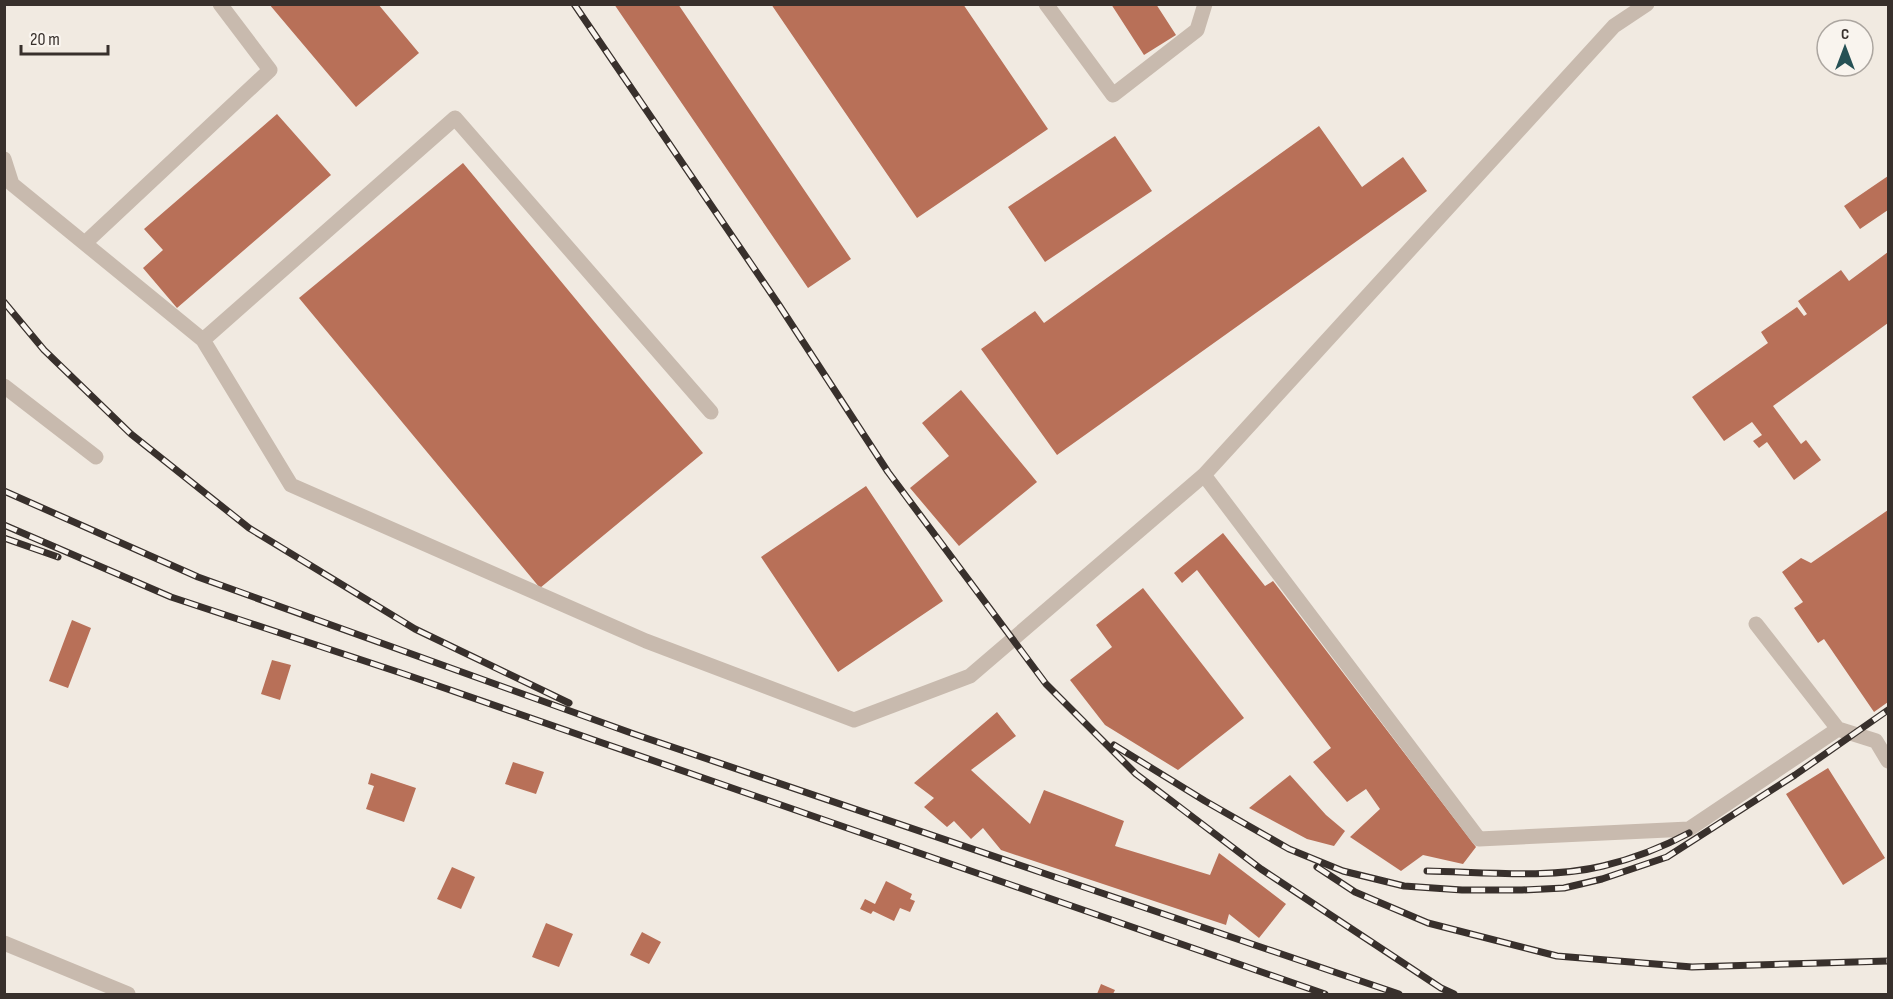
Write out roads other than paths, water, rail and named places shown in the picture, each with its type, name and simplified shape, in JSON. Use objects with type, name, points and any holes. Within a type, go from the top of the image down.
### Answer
[{"type":"street","points":[[85,243],[270,70],[220,4]]},
{"type":"street","points":[[1046,4],[1113,95],[1197,30],[1205,4]]},
{"type":"street","points":[[4,159],[12,184],[203,340],[291,485],[646,641],[854,720],[970,676],[1204,475],[1629,9],[1647,4]]},
{"type":"street","points":[[203,340],[455,118],[711,412]]},
{"type":"street","points":[[4,386],[96,457]]},
{"type":"street","points":[[1204,475],[1479,838],[1689,829],[1838,729]]},
{"type":"street","points":[[1756,624],[1838,729],[1876,741],[1888,761]]},
{"type":"street","points":[[4,943],[128,994]]},
{"type":"railway","points":[[574,4],[779,305],[888,472],[1046,684],[1136,774],[1261,869],[1441,988],[1454,994]]},
{"type":"railway","points":[[4,302],[44,350],[131,434],[249,528],[415,629],[569,703]]},
{"type":"railway","points":[[4,491],[198,577],[634,734],[1399,994]]},
{"type":"railway","points":[[4,525],[171,597],[404,674],[1325,994]]},
{"type":"railway","points":[[4,538],[58,557]]},
{"type":"railway","points":[[1114,745],[1289,849],[1343,871],[1404,886],[1462,890],[1522,890],[1564,888],[1602,879],[1667,857],[1795,775],[1888,710]]},
{"type":"railway","points":[[1427,871],[1539,874],[1582,870],[1636,856],[1689,833]]},
{"type":"railway","points":[[1317,867],[1355,892],[1428,923],[1557,956],[1692,967],[1888,961]]}]
